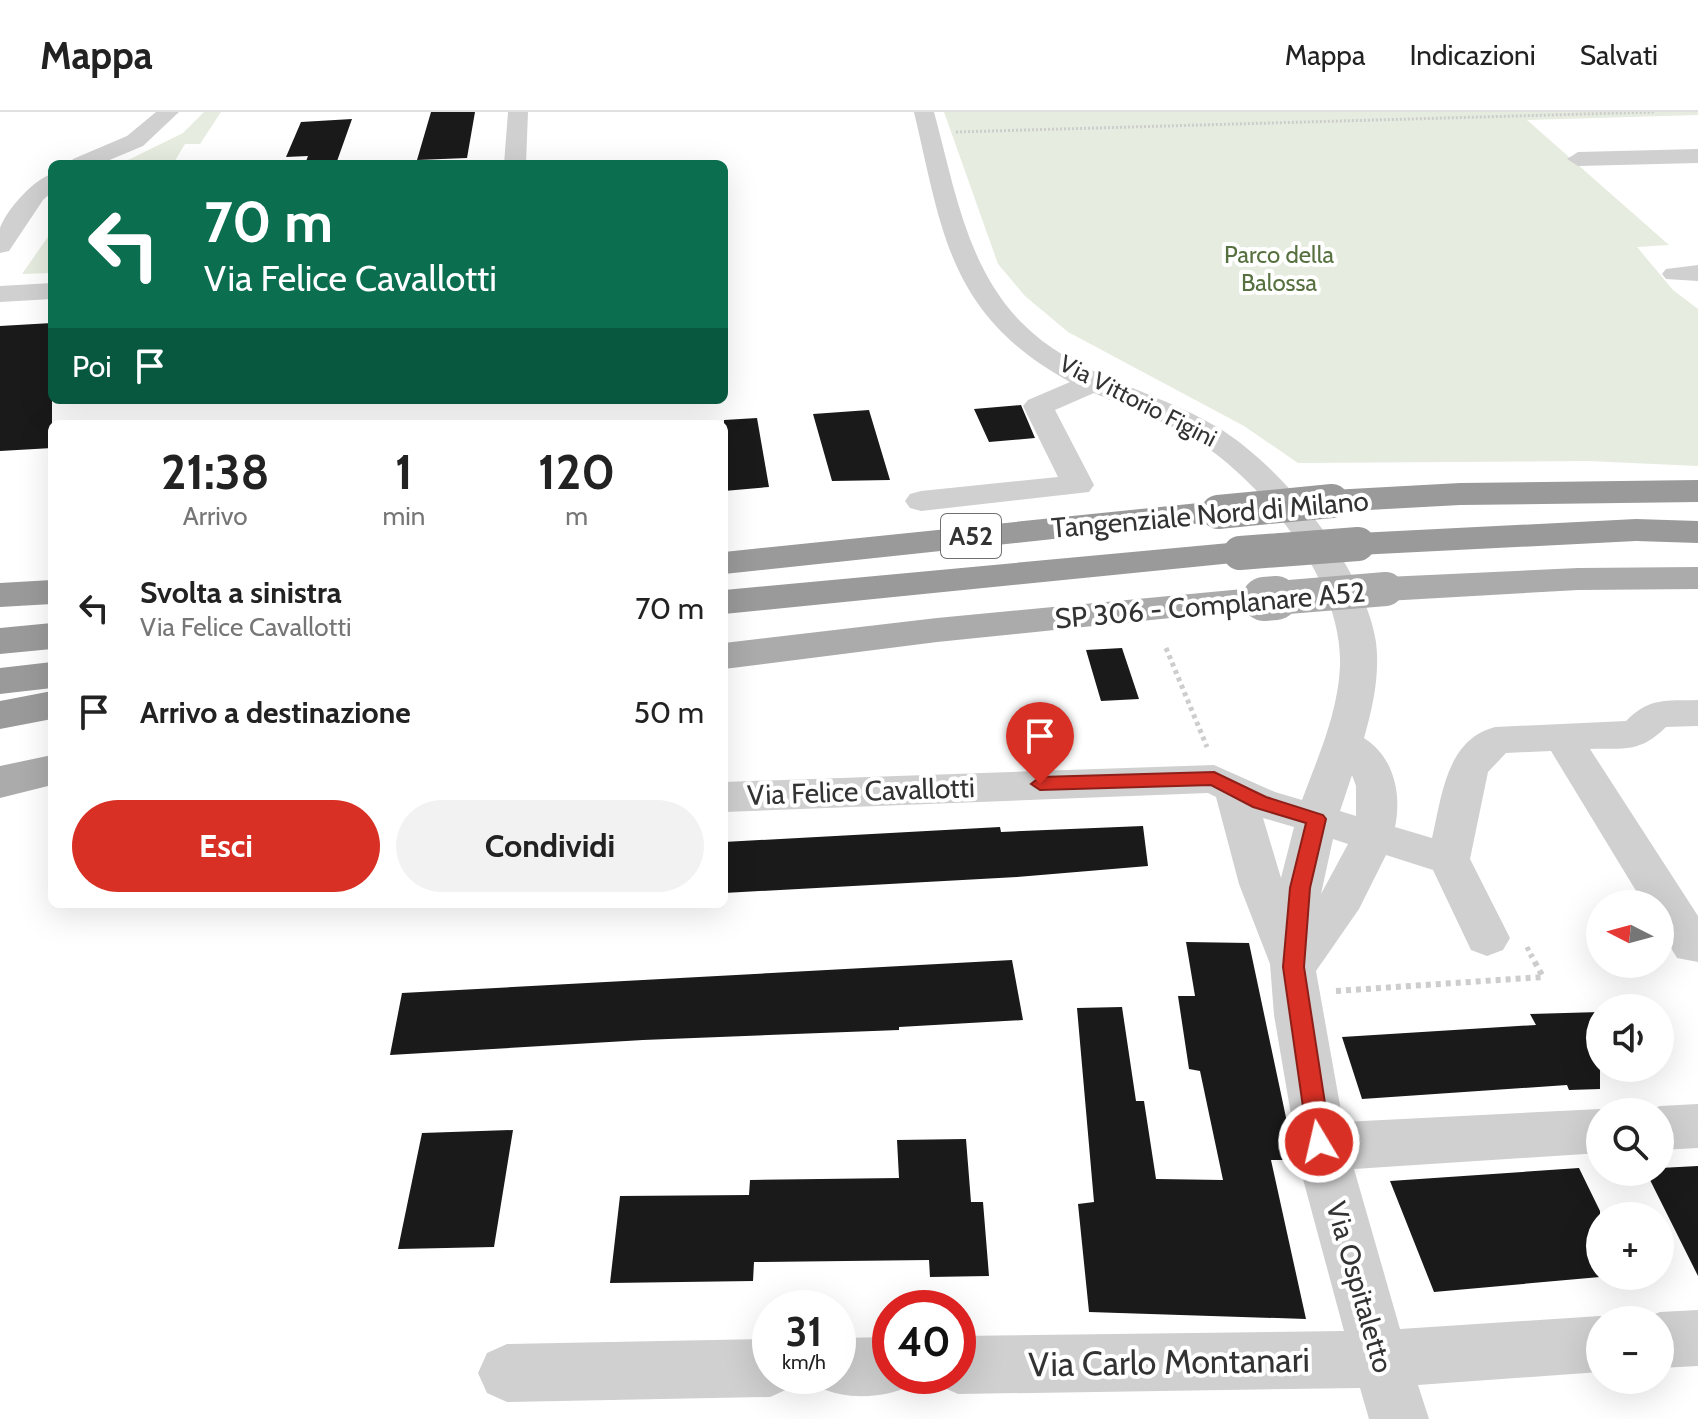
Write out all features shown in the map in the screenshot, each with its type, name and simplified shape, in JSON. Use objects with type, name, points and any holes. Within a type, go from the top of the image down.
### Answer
[{"type":"highway","name":"Tangenziale Nord di Milano","points":[[728,563],[1332,501],[1460,494],[1698,491]]},
{"type":"highway","name":"Tangenziale Nord di Milano","points":[[728,602],[1358,544],[1636,530],[1698,532]]},
{"type":"highway","points":[[728,553],[908,542]]},
{"type":"highway","points":[[0,595],[48,592]]},
{"type":"highway","points":[[0,641],[48,636]]},
{"type":"highway","points":[[0,681],[48,675]]},
{"type":"highway","points":[[0,715],[48,706]]},
{"type":"main road","name":"SP 306 - Complanare A52","points":[[728,656],[937,630],[1386,589],[1578,579],[1698,578]]},
{"type":"main road","points":[[0,782],[48,771]]},
{"type":"street","points":[[90,160],[135,141],[169,112]]},
{"type":"street","points":[[515,160],[518,112]]},
{"type":"street","name":"Via Vittorio Figini","points":[[927,122],[957,243],[996,312],[1028,342],[1093,383],[1182,420],[1228,447],[1260,474]]},
{"type":"street","points":[[1578,159],[1698,156]]},
{"type":"street","points":[[0,246],[34,195],[48,184]]},
{"type":"street","points":[[0,294],[48,291]]},
{"type":"street","points":[[921,501],[1078,485],[1038,406],[1093,383]]},
{"type":"street","name":"Via Ospitaletto","points":[[1260,474],[1301,526],[1337,585],[1352,619],[1358,645],[1358,668],[1341,742],[1300,888],[1294,980],[1319,1142],[1399,1419]]},
{"type":"street","points":[[1487,938],[1449,859],[1469,767],[1495,740],[1636,734],[1656,714],[1698,713]]},
{"type":"street","points":[[1562,737],[1693,945],[1698,944]]},
{"type":"street","points":[[1294,980],[1373,837],[1378,812],[1376,786],[1365,759],[1341,742]]},
{"type":"street","points":[[1224,784],[1294,980]]},
{"type":"street","name":"Via Felice Cavallotti","points":[[728,797],[1224,784],[1260,802],[1449,859]]},
{"type":"street","points":[[1674,1127],[1698,1126]]},
{"type":"street","points":[[1319,1142],[1352,1146],[1586,1132]]},
{"type":"street","points":[[1674,1339],[1698,1338]]},
{"type":"street","name":"Via Carlo Montanari","points":[[976,1365],[1380,1359],[1586,1345]]},
{"type":"street","points":[[507,1373],[752,1368]]},
{"type":"path","points":[[927,122],[1655,112]]},
{"type":"path","points":[[1166,648],[1224,784]]},
{"type":"path","points":[[1294,980],[1543,977],[1527,946],[1487,938]]},
{"type":"green space","points":[[204,112],[221,112],[200,144],[185,144],[175,160],[128,160],[183,133]]},
{"type":"green space","name":"Parco della Balossa","points":[[944,112],[1698,112],[1698,115],[1527,120],[1669,245],[1637,247],[1673,290],[1698,309],[1698,466],[1588,461],[1298,463],[1244,426],[1068,332],[1025,296],[998,264]]},
{"type":"green space","points":[[48,237],[48,273],[22,274]]},
{"type":"building","points":[[431,112],[475,112],[467,158],[417,160]]},
{"type":"building","points":[[352,119],[337,160],[286,157],[301,122]]},
{"type":"building","points":[[48,323],[48,404],[52,404],[52,420],[48,420],[48,448],[0,451],[0,326]]},
{"type":"building","points":[[1021,405],[1035,438],[989,442],[974,409]]},
{"type":"building","points":[[869,410],[890,480],[832,481],[813,414]]},
{"type":"building","points":[[757,418],[769,487],[728,491],[728,420],[724,420]]},
{"type":"building","points":[[1122,648],[1139,699],[1101,701],[1086,650]]},
{"type":"building","points":[[1143,826],[1148,866],[1017,877],[728,893],[728,842],[1000,827],[1001,832]]},
{"type":"building","points":[[1186,942],[1249,943],[1295,1160],[1271,1160],[1306,1319],[1089,1312],[1078,1204],[1094,1202],[1077,1008],[1122,1007],[1136,1101],[1144,1101],[1156,1179],[1223,1180],[1200,1071],[1189,1069],[1178,996],[1195,996]]},
{"type":"building","points":[[1012,960],[1023,1020],[899,1027],[899,1030],[643,1040],[390,1055],[402,993]]},
{"type":"building","points":[[1586,1012],[1586,1082],[1600,1082],[1600,1089],[1569,1090],[1567,1085],[1362,1099],[1342,1037],[1536,1025],[1530,1014]]},
{"type":"building","points":[[513,1130],[494,1247],[398,1249],[422,1133]]},
{"type":"building","points":[[966,1139],[971,1202],[983,1202],[989,1276],[930,1277],[929,1260],[754,1262],[753,1281],[610,1283],[620,1196],[749,1195],[750,1180],[899,1178],[897,1140]]},
{"type":"building","points":[[1698,1166],[1698,1276],[1674,1228],[1674,1202],[1661,1202],[1653,1186],[1674,1186],[1674,1167]]},
{"type":"building","points":[[1579,1168],[1596,1202],[1586,1202],[1586,1278],[1434,1292],[1390,1181]]},
{"type":"route","points":[[1040,784],[1198,777],[1214,779],[1246,797],[1317,819],[1300,888],[1293,967],[1319,1142]]}]
